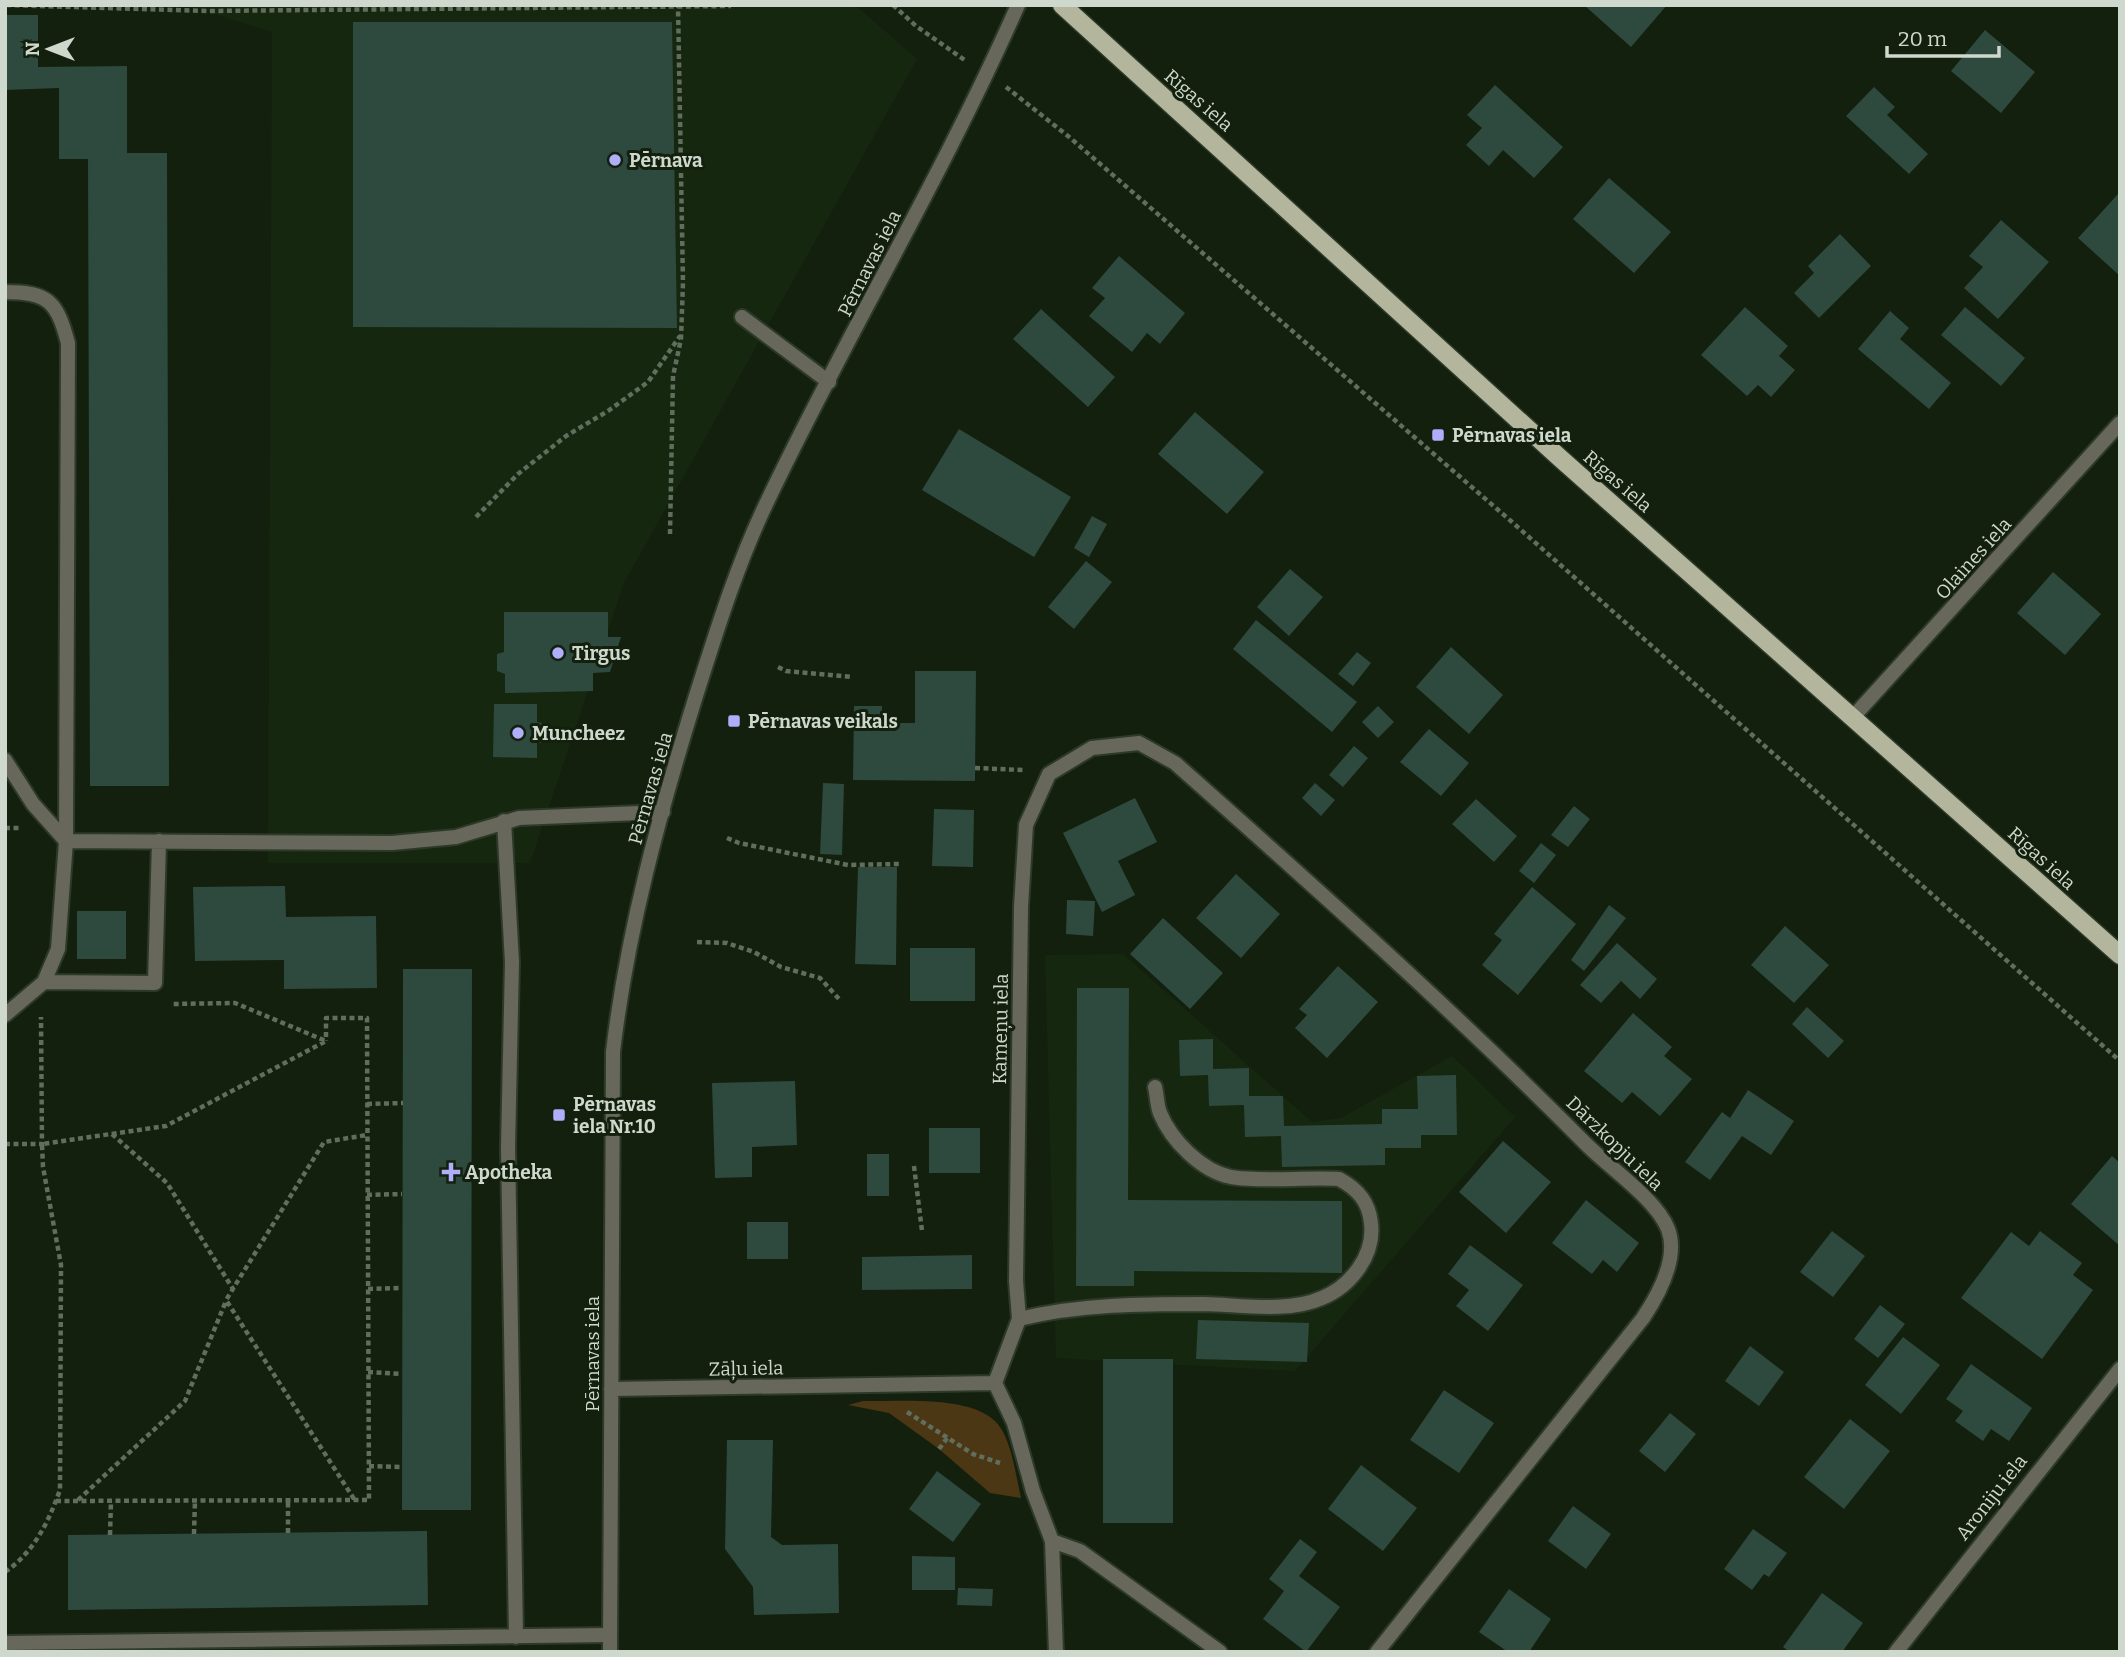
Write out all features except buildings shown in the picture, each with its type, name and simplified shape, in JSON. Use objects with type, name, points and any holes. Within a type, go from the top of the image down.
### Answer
[{"type":"main road","name":"Rīgas iela","points":[[1062,5],[1550,449],[2120,955]]},
{"type":"street","name":"Pērnavas iela","points":[[610,1652],[613,1052],[620,989],[635,915],[709,655],[766,503],[987,75],[1018,5]]},
{"type":"street","points":[[5,292],[33,292],[60,311],[68,343],[66,841],[58,949],[44,982],[5,1015]]},
{"type":"street","points":[[742,317],[830,382]]},
{"type":"street","name":"Olaines iela","points":[[1853,718],[2120,423]]},
{"type":"street","name":"Kameņu iela","points":[[995,1383],[1020,1319],[1016,1281],[1021,907],[1026,825],[1049,774],[1092,748],[1139,744]]},
{"type":"street","name":"Dārzkopju iela","points":[[1139,744],[1175,763],[1500,1058],[1611,1169],[1660,1213],[1669,1232],[1666,1273],[1657,1296],[1643,1318],[1377,1652]]},
{"type":"street","points":[[5,760],[33,804],[66,841],[392,843],[456,837],[504,821],[578,813],[663,812]]},
{"type":"street","points":[[504,821],[512,962],[508,1146],[516,1637]]},
{"type":"street","points":[[44,982],[155,983],[159,841]]},
{"type":"street","points":[[1020,1319],[1074,1308],[1165,1304],[1296,1305],[1322,1299],[1342,1287],[1366,1258],[1373,1234],[1370,1208],[1354,1187],[1339,1179],[1230,1177],[1209,1168],[1189,1154],[1173,1135],[1160,1112],[1155,1087]]},
{"type":"street","name":"Aroniju iela","points":[[1896,1652],[2120,1369]]},
{"type":"street","points":[[882,1386],[995,1383],[1014,1423],[1032,1491],[1052,1541],[1056,1652]]},
{"type":"street","name":"Zāļu iela","points":[[611,1389],[882,1386]]},
{"type":"street","points":[[1052,1541],[1080,1551],[1220,1652]]},
{"type":"street","points":[[5,1643],[610,1635]]},
{"type":"path","points":[[6,5],[206,11],[731,6]]},
{"type":"path","points":[[893,5],[939,44],[1034,107],[1068,136],[1512,522],[2120,1061]]},
{"type":"path","points":[[670,534],[673,376],[681,334],[678,6]]},
{"type":"path","points":[[476,517],[518,474],[566,436],[608,411],[648,382],[681,334]]},
{"type":"path","points":[[778,667],[786,671],[853,677]]},
{"type":"path","points":[[975,768],[1028,771]]},
{"type":"path","points":[[727,838],[738,843],[834,863],[899,864]]},
{"type":"path","points":[[697,942],[727,943],[754,952],[781,967],[820,978],[839,999]]},
{"type":"path","points":[[5,1572],[23,1560],[49,1521],[60,1490],[61,1265],[43,1167],[41,1006],[44,982]]},
{"type":"path","points":[[170,1004],[234,1003],[326,1041]]},
{"type":"path","points":[[56,1501],[369,1500],[367,1018],[326,1018],[326,1041]]},
{"type":"path","points":[[5,1144],[42,1144],[166,1126],[326,1041]]},
{"type":"path","points":[[367,1104],[403,1103]]},
{"type":"path","points":[[113,1134],[167,1183],[233,1289]]},
{"type":"path","points":[[77,1501],[185,1401],[226,1300],[324,1142],[367,1135]]},
{"type":"path","points":[[914,1166],[922,1231]]},
{"type":"path","points":[[367,1195],[402,1194]]},
{"type":"path","points":[[368,1289],[402,1288]]},
{"type":"path","points":[[226,1300],[355,1500]]},
{"type":"path","points":[[368,1372],[401,1374]]},
{"type":"path","points":[[882,1386],[897,1405],[973,1454],[1005,1465],[1032,1491]]},
{"type":"path","points":[[939,1449],[948,1437]]},
{"type":"path","points":[[369,1466],[401,1467]]},
{"type":"path","points":[[194,1534],[195,1500]]},
{"type":"path","points":[[288,1500],[288,1533]]},
{"type":"path","points":[[110,1535],[111,1501]]},
{"type":"shaded area","points":[[186,5],[855,5],[917,59],[624,583],[530,863],[268,863],[272,32]]},
{"type":"shaded area","points":[[1123,954],[1312,1122],[1341,1118],[1452,1056],[1515,1117],[1295,1371],[1056,1358],[1045,955]]},
{"type":"shaded area","points":[[863,1401],[939,1402],[977,1410],[992,1418],[1002,1430],[1009,1446],[1021,1498],[990,1493],[939,1449],[889,1413],[848,1405]]},
{"type":"place","name":"Pērnava","points":[[615,160]]},
{"type":"place","name":"Pērnavas iela","points":[[1438,435]]},
{"type":"place","name":"Tirgus","points":[[558,653]]},
{"type":"place","name":"Pērnavas veikals","points":[[734,721]]},
{"type":"place","name":"Muncheez","points":[[518,733]]},
{"type":"place","name":"Pērnavas iela Nr.10","points":[[559,1115]]},
{"type":"place","name":"Apotheka","points":[[451,1172]]}]
